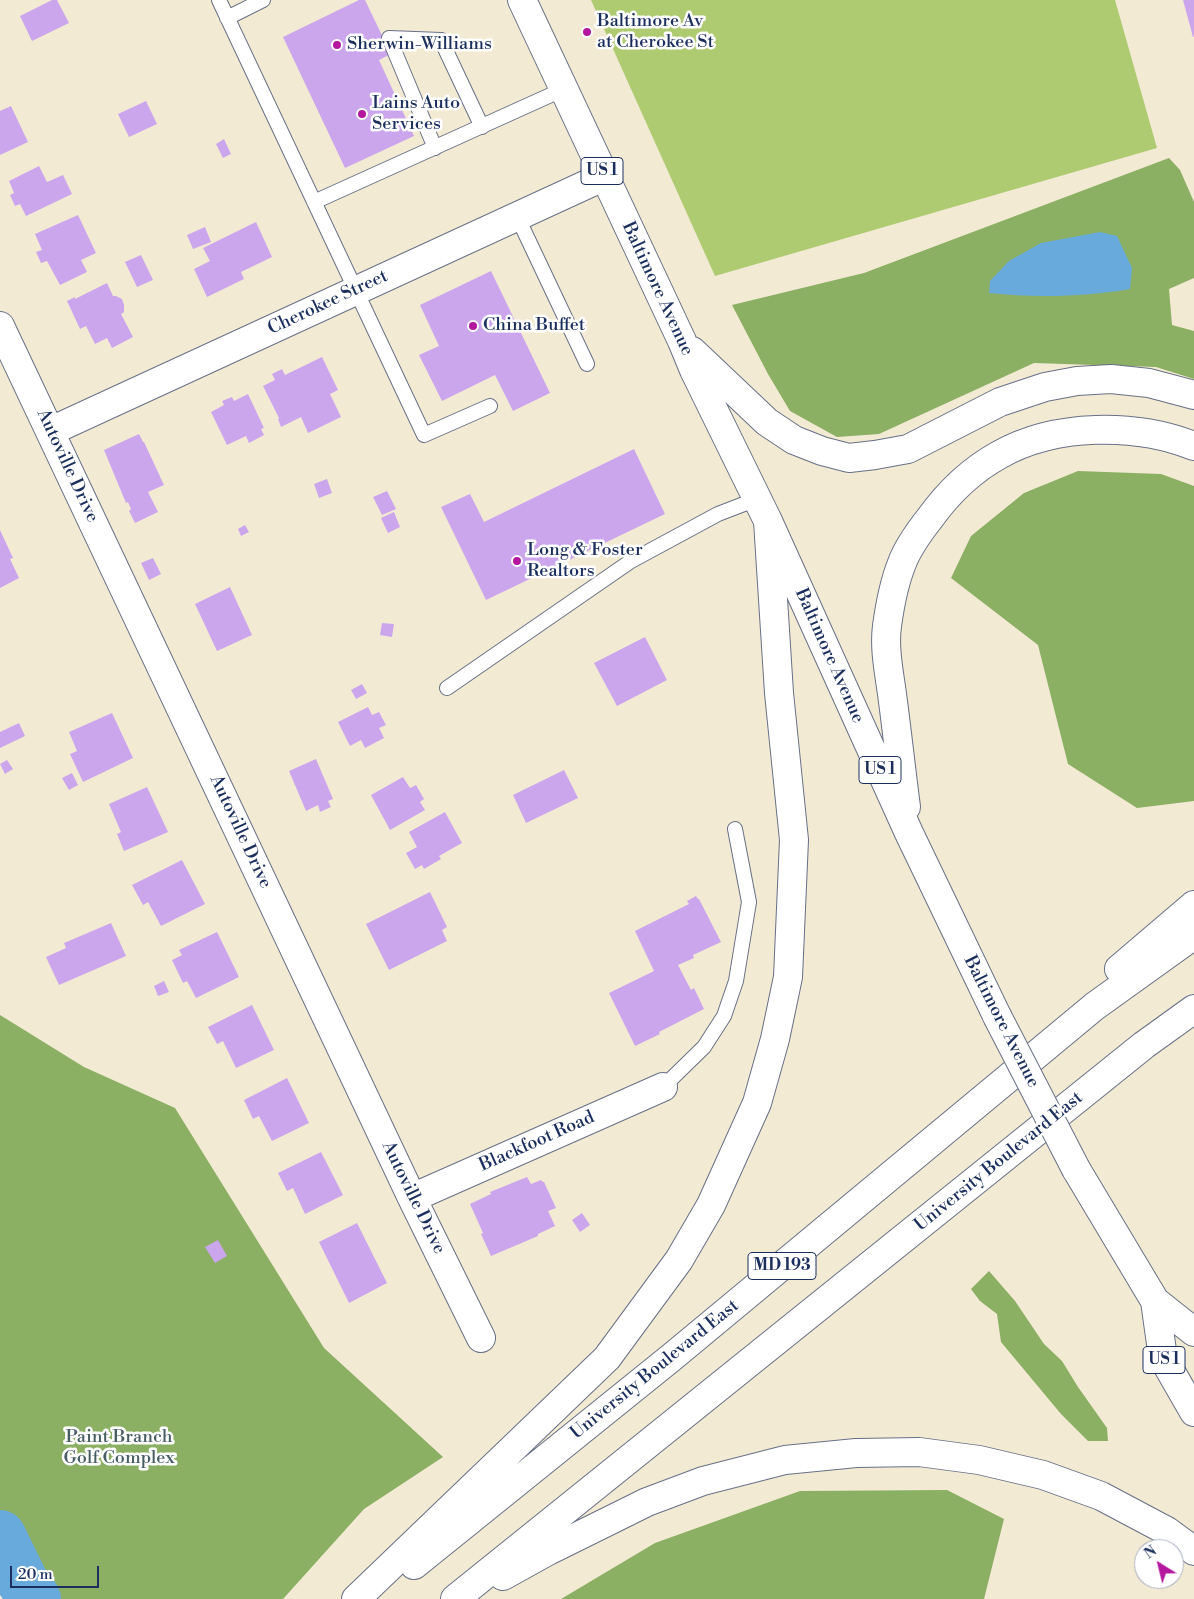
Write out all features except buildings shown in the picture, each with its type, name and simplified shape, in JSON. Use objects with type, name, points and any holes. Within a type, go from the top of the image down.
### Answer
[{"type":"main road","name":"Baltimore Avenue","points":[[522,0],[694,370],[763,510],[909,833],[997,1016],[1076,1169],[1155,1301],[1194,1332]]},
{"type":"main road","name":"Cherokee Street","points":[[51,431],[605,176]]},
{"type":"main road","name":"Autoville Drive","points":[[0,326],[412,1198],[481,1338]]},
{"type":"main road","points":[[682,341],[766,422],[794,440],[822,451],[849,458],[908,449],[1000,402],[1045,387],[1077,381],[1111,379],[1149,383],[1194,395]]},
{"type":"main road","points":[[909,833],[888,662],[887,628],[892,592],[902,561],[921,530],[943,500],[970,475],[999,454],[1035,439],[1068,432],[1107,430],[1142,432],[1194,446]]},
{"type":"main road","points":[[356,1599],[607,1358],[684,1252],[711,1205],[757,1102],[775,1039],[788,977],[794,840],[763,510]]},
{"type":"main road","points":[[788,1261],[960,1104],[1194,905]]},
{"type":"main road","name":"University Boulevard East","points":[[372,1599],[664,1363],[1095,1006],[1194,935]]},
{"type":"main road","name":"University Boulevard East","points":[[454,1599],[1144,1045],[1194,1009]]},
{"type":"main road","name":"Blackfoot Road","points":[[412,1198],[663,1086]]},
{"type":"main road","name":"Baltimore Avenue","points":[[1155,1301],[1163,1358],[1194,1412]]},
{"type":"main road","points":[[460,1599],[548,1551],[639,1506],[703,1481],[785,1460],[856,1453],[919,1452],[979,1460],[1043,1475],[1102,1496],[1167,1531],[1194,1551]]},
{"type":"lane","points":[[219,0],[424,435],[490,406]]},
{"type":"lane","points":[[227,18],[263,0]]},
{"type":"lane","points":[[435,148],[390,38],[441,40],[482,126]]},
{"type":"lane","points":[[314,202],[564,90]]},
{"type":"lane","points":[[516,216],[587,364]]},
{"type":"lane","points":[[447,688],[631,561],[718,514],[763,510]]},
{"type":"lane","points":[[663,1086],[704,1048],[724,1016],[736,981],[748,902],[735,829]]},
{"type":"green space","points":[[591,0],[1115,0],[1157,148],[715,276]]},
{"type":"green space","points":[[1169,158],[1180,170],[1194,202],[1194,278],[1169,289],[1172,325],[1194,331],[1194,379],[1156,367],[1034,363],[879,434],[837,437],[790,411],[768,374],[732,305],[864,273]]},
{"type":"green space","points":[[1078,471],[1161,474],[1194,486],[1194,801],[1137,808],[1068,764],[1038,645],[951,578],[971,536],[1024,493]]},
{"type":"green space","name":"Paint Branch Golf Complex","points":[[0,1015],[84,1067],[175,1108],[324,1348],[443,1457],[364,1509],[283,1599],[20,1599],[0,1570]]},
{"type":"green space","points":[[989,1271],[1015,1301],[1044,1344],[1062,1361],[1107,1428],[1108,1441],[1088,1441],[1061,1414],[1001,1342],[997,1314],[980,1301],[971,1289]]},
{"type":"green space","points":[[947,1490],[1004,1519],[984,1599],[561,1599],[655,1543],[800,1491]]},
{"type":"water","points":[[1100,232],[1117,236],[1132,268],[1130,289],[1060,296],[1024,296],[989,293],[990,281],[1009,261],[1041,243]]},
{"type":"waterway","points":[[0,1536],[22,1581],[35,1599]]},
{"type":"place","name":"Baltimore Av at Cherokee St","points":[[587,32]]},
{"type":"place","name":"Sherwin-Williams","points":[[337,45]]},
{"type":"place","name":"Lains Auto Services","points":[[362,114]]},
{"type":"place","name":"China Buffet","points":[[473,326]]},
{"type":"place","name":"Long & Foster Realtors","points":[[517,561]]}]
